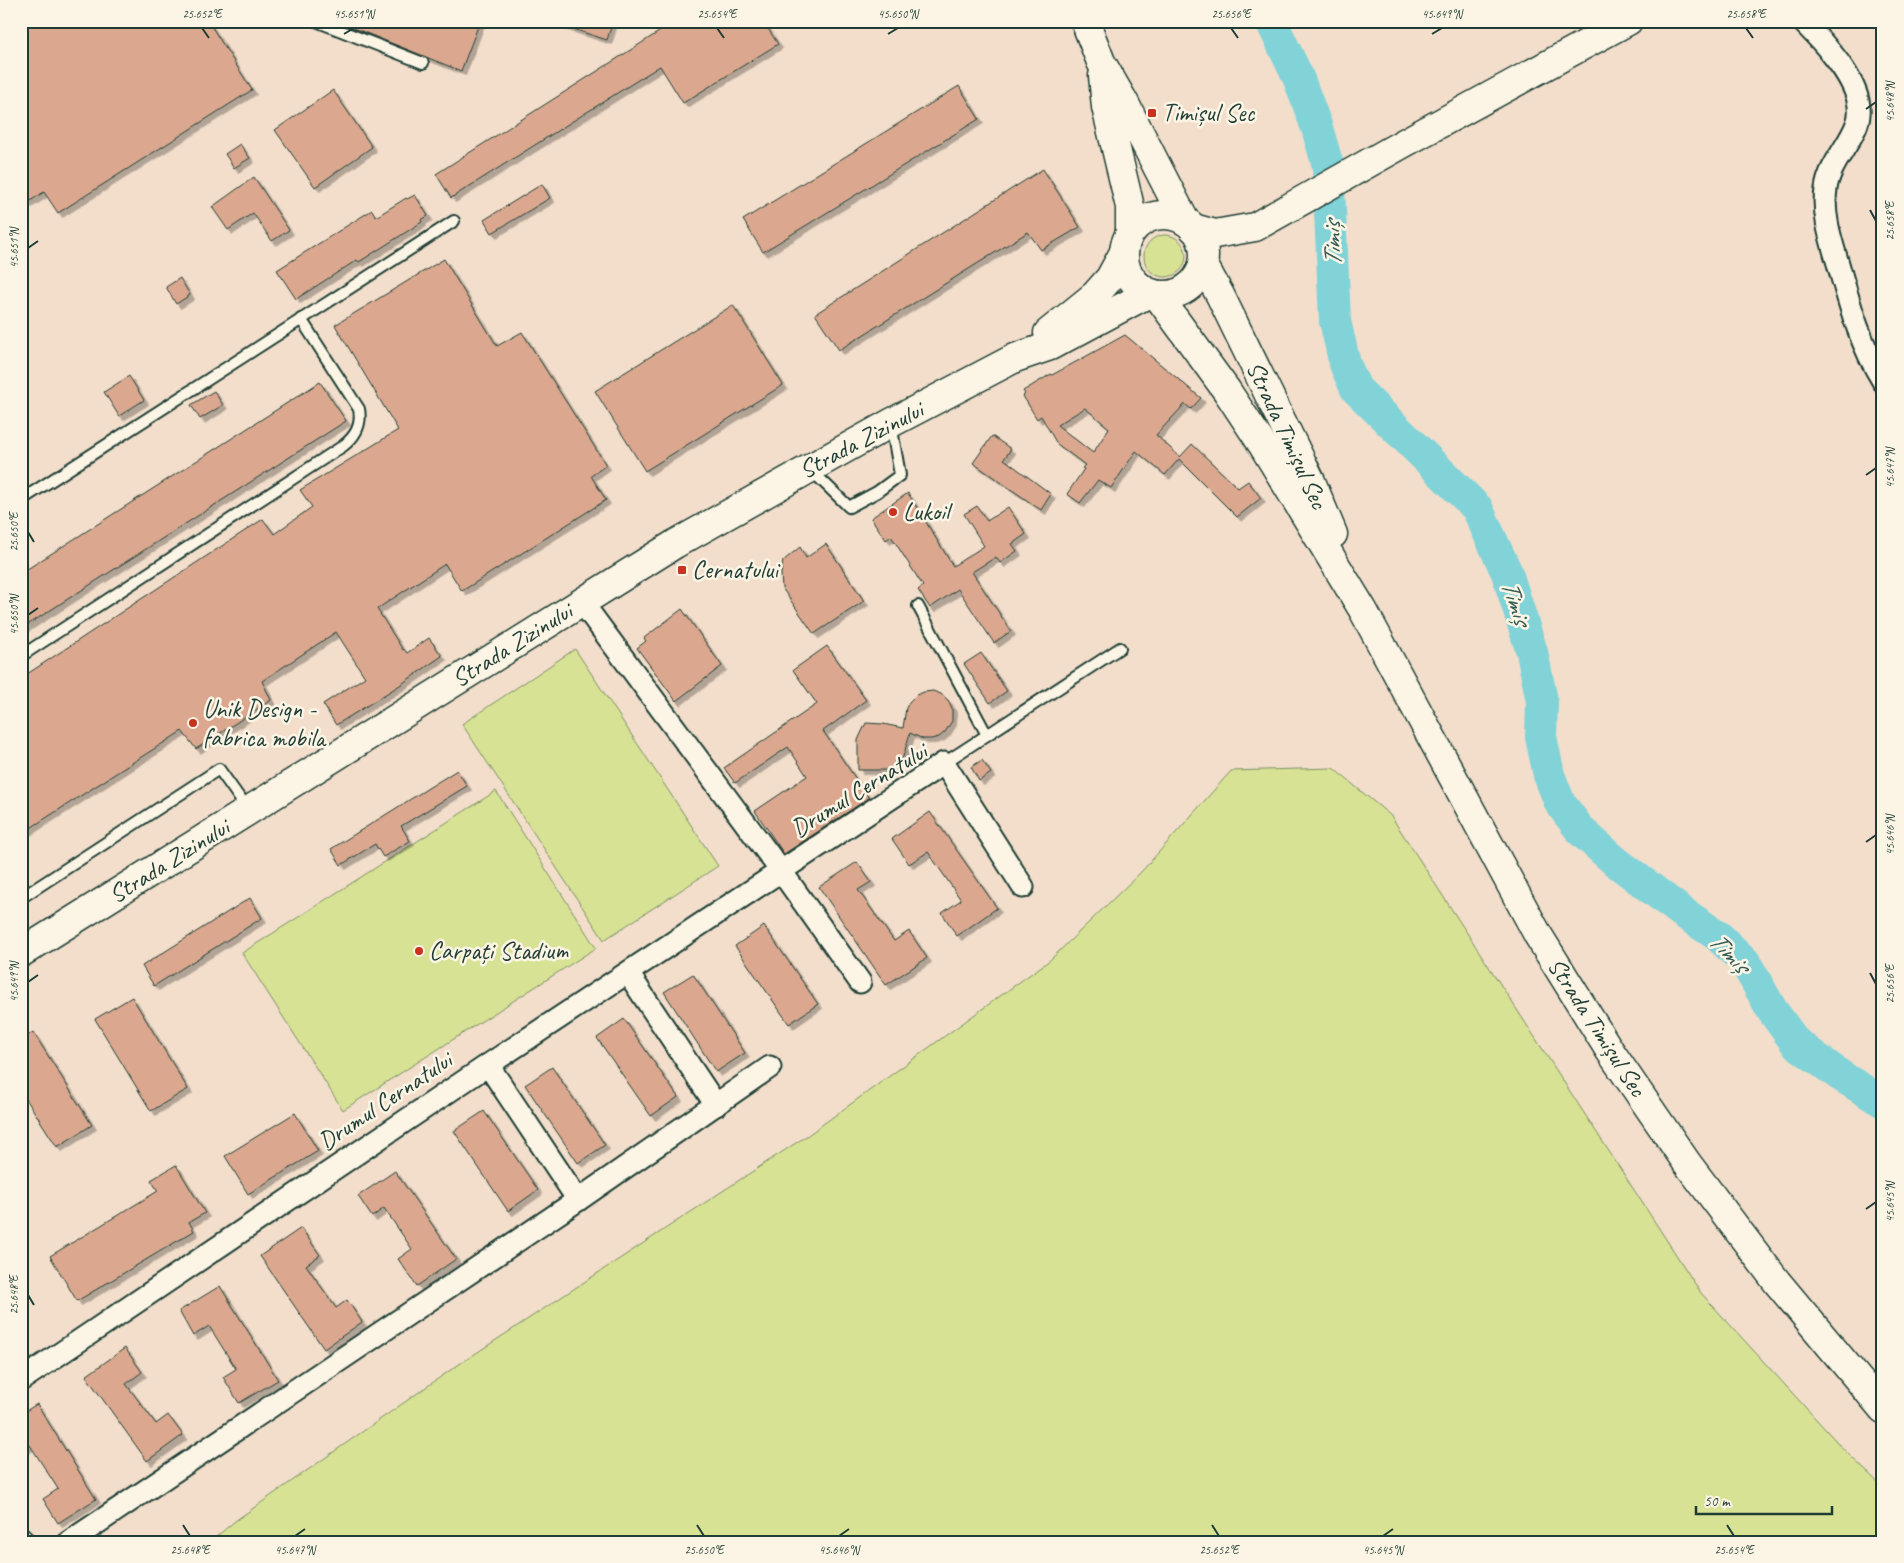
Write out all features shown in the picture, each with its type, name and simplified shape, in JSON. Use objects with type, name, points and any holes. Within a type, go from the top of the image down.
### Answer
[{"type":"main road","points":[[1085,21],[1101,62],[1189,225],[1203,247],[1203,261],[1196,280],[1190,286],[1174,294],[1153,294],[1138,287],[1130,278],[1125,266],[1130,207],[1106,107],[1101,62]]},
{"type":"main road","points":[[1203,261],[1241,240],[1259,225],[1404,143],[1628,21]]},
{"type":"main road","points":[[1127,243],[1139,223],[1150,217],[1162,215],[1174,216],[1189,225],[1215,234],[1259,225]]},
{"type":"main road","name":"Strada Zizinului","points":[[1015,358],[1095,295],[1110,278],[1127,243]]},
{"type":"main road","name":"Strada Timișul Sec","points":[[1203,261],[1310,479],[1363,610]]},
{"type":"main road","name":"Strada Zizinului","points":[[21,953],[249,812],[581,601],[683,539],[808,468],[1015,358],[1050,346],[1153,294]]},
{"type":"main road","name":"Strada Timișul Sec","points":[[1153,294],[1227,391],[1262,444],[1363,610],[1538,935],[1610,1051],[1687,1163],[1777,1282],[1883,1409]]},
{"type":"street","points":[[1802,21],[1829,51],[1856,92],[1860,109],[1858,123],[1831,172],[1826,187],[1825,203],[1831,240],[1850,305],[1861,338],[1874,367],[1883,381]]},
{"type":"street","name":"Drumul Cernatului","points":[[581,601],[860,982]]},
{"type":"street","name":"Drumul Cernatului","points":[[21,1380],[488,1065],[944,763],[1023,887]]},
{"type":"street","points":[[628,973],[716,1104]]},
{"type":"street","points":[[488,1065],[578,1200]]},
{"type":"street","points":[[69,1542],[578,1200],[770,1067]]},
{"type":"street","points":[[21,1538],[24,1542]]},
{"type":"lane","points":[[316,21],[423,63]]},
{"type":"lane","points":[[21,500],[454,221]]},
{"type":"lane","points":[[21,656],[343,446],[354,436],[360,422],[359,409],[301,319]]},
{"type":"lane","points":[[808,468],[849,507],[877,492],[900,475],[891,423]]},
{"type":"lane","points":[[918,606],[987,735]]},
{"type":"lane","points":[[944,763],[1120,648]]},
{"type":"lane","points":[[21,898],[219,769],[249,812]]},
{"type":"green space","points":[[1165,235],[1180,241],[1186,256],[1180,271],[1165,277],[1150,271],[1144,256],[1150,241]]},
{"type":"green space","points":[[575,649],[718,866],[604,940],[462,724]]},
{"type":"green space","points":[[1333,768],[1391,816],[1701,1293],[1847,1453],[1883,1487],[1883,1542],[210,1542],[235,1521],[452,1369],[808,1135],[1050,960],[1142,871],[1231,771]]},
{"type":"green space","name":"Carpați Stadium","points":[[496,791],[596,948],[343,1110],[242,953]]},
{"type":"building","points":[[21,21],[208,21],[252,90],[58,213],[44,192],[27,203],[21,194]]},
{"type":"building","points":[[336,21],[480,21],[461,71]]},
{"type":"building","points":[[558,21],[613,21],[607,40],[558,24]]},
{"type":"building","points":[[676,21],[763,21],[778,44],[683,103],[660,66],[451,198],[436,174]]},
{"type":"building","points":[[959,86],[979,119],[763,252],[743,220]]},
{"type":"building","points":[[333,90],[372,147],[315,187],[275,130]]},
{"type":"building","points":[[240,144],[250,158],[234,168],[225,154]]},
{"type":"building","points":[[1043,169],[1080,227],[1041,250],[1028,232],[839,350],[815,314]]},
{"type":"building","points":[[254,177],[289,230],[272,241],[253,213],[228,230],[212,207]]},
{"type":"building","points":[[542,184],[550,198],[492,233],[484,220]]},
{"type":"building","points":[[415,195],[428,216],[421,220],[422,222],[296,299],[277,270],[372,210],[376,217],[406,198]]},
{"type":"building","points":[[444,259],[497,346],[522,332],[606,465],[591,476],[606,500],[462,591],[445,564],[377,609],[403,650],[407,653],[429,638],[442,656],[336,725],[323,704],[365,677],[336,632],[262,681],[271,700],[196,749],[182,731],[21,834],[21,678],[263,519],[274,534],[312,507],[300,490],[398,430],[335,325]]},
{"type":"building","points":[[180,278],[190,295],[176,304],[166,287]]},
{"type":"building","points":[[733,305],[783,385],[645,471],[595,391]]},
{"type":"building","points":[[1125,335],[1201,398],[1191,409],[1185,404],[1156,435],[1180,457],[1192,444],[1238,488],[1248,481],[1261,498],[1237,517],[1179,459],[1165,475],[1136,451],[1111,488],[1098,480],[1080,503],[1067,494],[1085,465],[1057,444],[1041,416],[1037,419],[1023,396],[1025,394],[1023,391]],"holes":[[[1085,408],[1109,428],[1093,453],[1057,425]]]},
{"type":"building","points":[[129,376],[144,400],[119,416],[104,392]]},
{"type":"building","points":[[320,382],[346,421],[21,629],[21,573]]},
{"type":"building","points":[[214,391],[223,405],[200,419],[191,405]]},
{"type":"building","points":[[992,436],[1011,449],[1004,459],[1051,494],[1041,510],[973,463]]},
{"type":"building","points":[[908,493],[953,566],[984,546],[964,514],[977,506],[987,521],[1008,507],[1026,534],[1012,544],[1017,551],[1000,563],[996,557],[972,572],[1011,631],[994,643],[958,589],[930,608],[918,590],[923,586],[891,536],[886,540],[871,518]]},
{"type":"building","points":[[826,544],[864,601],[814,634],[782,588],[781,574],[783,561],[800,547],[806,558]]},
{"type":"building","points":[[682,609],[722,666],[676,701],[637,648],[646,641],[644,638]]},
{"type":"building","points":[[827,646],[866,700],[823,731],[869,798],[784,854],[755,811],[807,776],[788,747],[735,783],[724,768],[817,704],[793,670]]},
{"type":"building","points":[[981,653],[1007,691],[990,703],[964,664]]},
{"type":"building","points":[[933,691],[941,694],[948,700],[952,708],[952,721],[945,732],[939,737],[931,739],[923,739],[910,733],[903,757],[891,769],[858,770],[858,740],[866,723],[903,728],[906,708],[909,702],[916,695]]},
{"type":"building","points":[[982,760],[991,773],[979,781],[971,767]]},
{"type":"building","points":[[457,770],[467,786],[401,826],[410,841],[383,857],[375,844],[341,865],[331,849]]},
{"type":"building","points":[[930,812],[997,908],[957,936],[942,913],[961,900],[928,852],[909,864],[892,839]]},
{"type":"building","points":[[857,862],[871,882],[858,890],[894,941],[909,931],[927,958],[886,985],[819,887]]},
{"type":"building","points":[[250,898],[262,918],[154,986],[142,966]]},
{"type":"building","points":[[764,926],[818,1004],[789,1024],[735,946]]},
{"type":"building","points":[[693,974],[745,1053],[716,1072],[664,992]]},
{"type":"building","points":[[132,997],[188,1089],[151,1111],[95,1019]]},
{"type":"building","points":[[624,1019],[678,1097],[651,1116],[597,1038]]},
{"type":"building","points":[[33,1032],[92,1125],[57,1147],[21,1091],[21,1040]]},
{"type":"building","points":[[552,1067],[605,1145],[578,1163],[525,1085]]},
{"type":"building","points":[[484,1111],[538,1190],[508,1211],[454,1131]]},
{"type":"building","points":[[295,1113],[318,1151],[248,1194],[225,1156]]},
{"type":"building","points":[[176,1165],[205,1213],[189,1222],[194,1231],[77,1301],[50,1256],[158,1191],[151,1180]]},
{"type":"building","points":[[395,1171],[456,1259],[417,1286],[398,1259],[412,1249],[384,1208],[372,1217],[358,1196]]},
{"type":"building","points":[[301,1228],[320,1255],[306,1265],[336,1308],[347,1300],[362,1322],[324,1349],[260,1256]]},
{"type":"building","points":[[220,1286],[278,1380],[239,1403],[223,1377],[236,1369],[209,1326],[193,1336],[179,1311]]},
{"type":"building","points":[[125,1348],[142,1372],[126,1384],[156,1424],[168,1415],[183,1435],[147,1461],[86,1376]]},
{"type":"building","points":[[37,1404],[96,1499],[58,1523],[43,1499],[58,1489],[30,1445],[21,1451],[21,1414]]},
{"type":"waterway","name":"Timiș","points":[[1271,21],[1298,77],[1317,128],[1328,166],[1335,321],[1345,364],[1356,389],[1477,508],[1507,573],[1532,652],[1542,701],[1541,737],[1549,775],[1560,803],[1581,831],[1615,861],[1682,912],[1718,936],[1745,962],[1772,1010],[1796,1043],[1841,1076],[1883,1102]]},
{"type":"place","name":"Timișul Sec","points":[[1152,113]]},
{"type":"place","name":"Lukoil","points":[[893,512]]},
{"type":"place","name":"Cernatului","points":[[682,570]]},
{"type":"place","name":"Unik Design - fabrica mobila","points":[[193,723]]},
{"type":"place","name":"Carpați Stadium","points":[[419,951]]}]
